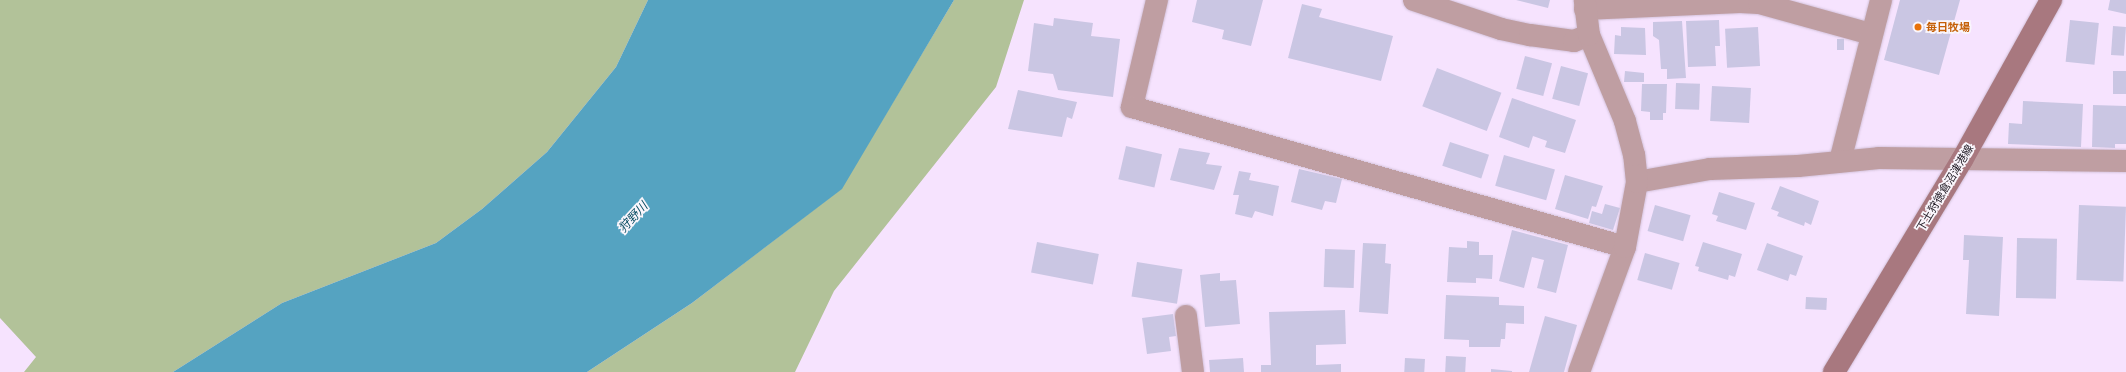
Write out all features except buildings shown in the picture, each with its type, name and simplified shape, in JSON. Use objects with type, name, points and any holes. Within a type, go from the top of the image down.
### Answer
[{"type":"main road","name":"下土狩徳倉沼津港線","points":[[1834,372],[1962,160],[2051,0]]},
{"type":"street","points":[[1157,0],[1132,107],[1625,247]]},
{"type":"street","points":[[1414,0],[1502,29],[1530,35],[1574,41],[1589,35]]},
{"type":"street","points":[[1840,161],[1871,34],[1881,0]]},
{"type":"street","points":[[1579,372],[1625,247],[1637,182],[1634,155],[1625,121],[1589,35],[1585,5],[1740,2],[1759,3],[1871,34]]},
{"type":"street","points":[[1637,182],[1710,169],[1798,166],[1879,158],[2126,161]]},
{"type":"street","points":[[1186,316],[1193,372]]},
{"type":"green space","points":[[0,0],[648,0],[616,67],[547,152],[482,209],[436,243],[282,303],[173,372],[24,372],[36,357],[0,318]]},
{"type":"green space","points":[[954,0],[1024,0],[996,87],[834,291],[795,372],[587,372],[692,303],[841,189]]},
{"type":"water","name":"狩野川","points":[[648,0],[954,0],[842,189],[692,303],[587,372],[173,372],[282,303],[436,243],[482,209],[547,152],[616,67]]},
{"type":"place","name":"毎日牧場","points":[[1918,27]]}]
